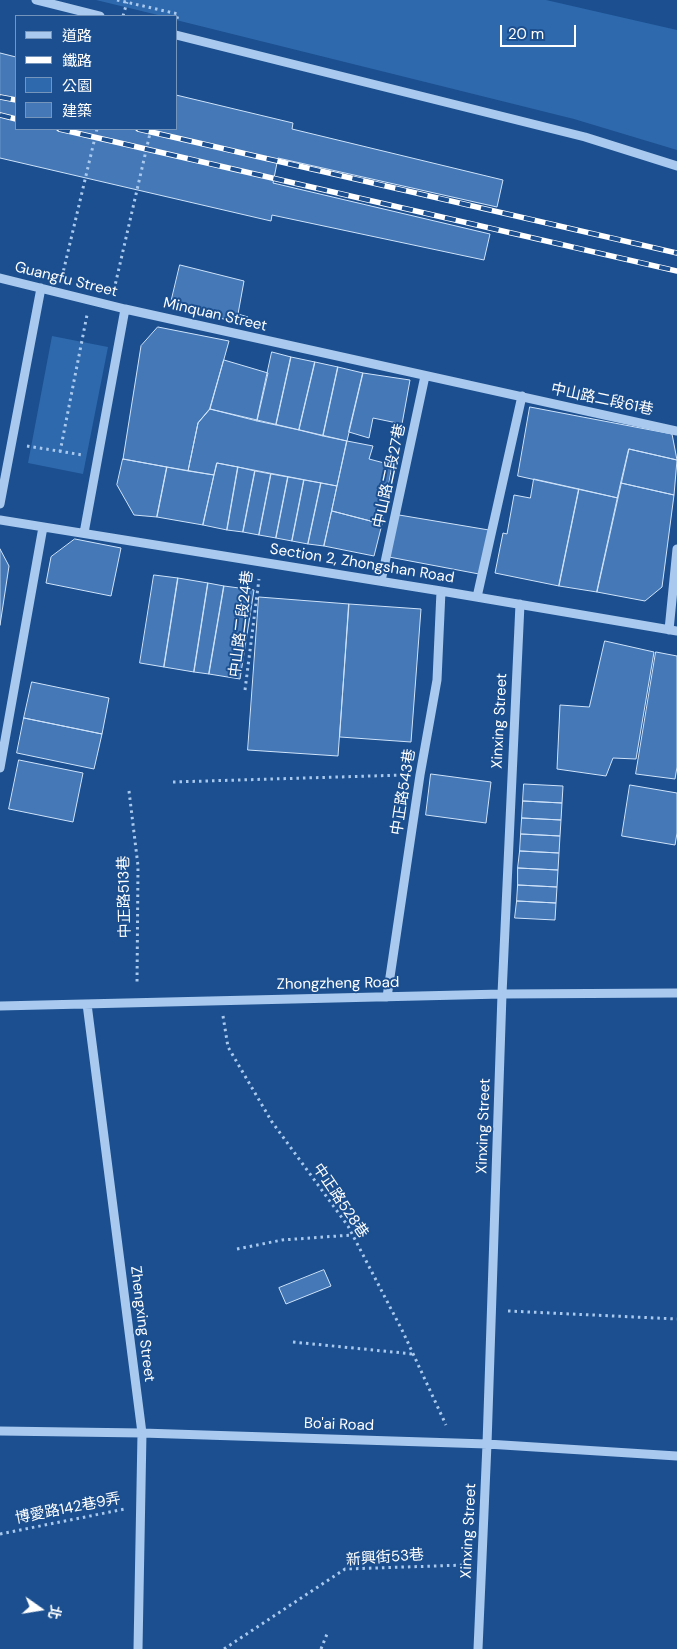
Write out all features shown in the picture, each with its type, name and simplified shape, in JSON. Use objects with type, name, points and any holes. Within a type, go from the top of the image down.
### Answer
[{"type":"street","points":[[36,0],[96,15]]},
{"type":"street","points":[[178,35],[585,137],[677,166]]},
{"type":"street","name":"Guangfu Street","points":[[0,278],[125,308]]},
{"type":"street","points":[[0,504],[41,288]]},
{"type":"street","points":[[84,533],[125,308]]},
{"type":"street","name":"Minquan Street","points":[[125,308],[522,396]]},
{"type":"street","name":"中山路二段27巷","points":[[381,581],[425,376]]},
{"type":"street","points":[[477,597],[522,396]]},
{"type":"street","name":"中山路二段61巷","points":[[522,396],[677,431]]},
{"type":"street","name":"Section 2, Zhongshan Road","points":[[0,520],[440,590],[673,630]]},
{"type":"street","points":[[0,767],[43,527]]},
{"type":"street","points":[[673,630],[677,549]]},
{"type":"street","name":"中正路543巷","points":[[387,997],[420,775],[437,680],[440,590]]},
{"type":"street","name":"Xinxing Street","points":[[478,1649],[502,994],[520,604]]},
{"type":"street","name":"Zhongzheng Road","points":[[0,1006],[502,994],[677,993]]},
{"type":"street","name":"Zhengxing Street","points":[[87,1004],[142,1433],[138,1649]]},
{"type":"street","name":"Bo'ai Road","points":[[0,1431],[142,1433],[486,1444],[677,1456]]},
{"type":"path","points":[[117,0],[178,15]]},
{"type":"path","points":[[123,15],[127,2]]},
{"type":"path","points":[[59,292],[97,130]]},
{"type":"path","points":[[110,305],[151,130]]},
{"type":"path","points":[[60,452],[90,300]]},
{"type":"path","points":[[12,444],[98,457]]},
{"type":"path","name":"中山路二段24巷","points":[[245,690],[261,562]]},
{"type":"path","points":[[173,782],[420,775]]},
{"type":"path","name":"中正路513巷","points":[[129,791],[138,866],[136,1003]]},
{"type":"path","name":"中正路528巷","points":[[220,1001],[228,1047],[272,1122],[348,1226],[413,1354],[454,1443]]},
{"type":"path","points":[[237,1249],[282,1240],[352,1235]]},
{"type":"path","points":[[491,1310],[677,1319]]},
{"type":"path","points":[[293,1342],[413,1354]]},
{"type":"path","name":"博愛路142巷9弄","points":[[0,1534],[141,1506]]},
{"type":"path","name":"新興街53巷","points":[[224,1649],[345,1569],[481,1565]]},
{"type":"path","points":[[321,1649],[327,1634]]},
{"type":"green space","points":[[96,0],[546,0],[677,30],[677,150],[574,119],[178,20],[178,15],[158,15]]},
{"type":"green space","points":[[52,336],[108,347],[83,474],[28,463]]},
{"type":"building","points":[[0,53],[15,57],[15,130],[178,130],[178,95],[293,123],[292,129],[503,180],[497,207],[278,158],[273,183],[490,234],[484,260],[272,215],[271,221],[0,158]]},
{"type":"building","points":[[180,265],[244,281],[238,314],[248,317],[246,324],[170,307]]},
{"type":"building","points":[[158,327],[229,341],[210,409],[198,423],[188,471],[123,459],[141,346]]},
{"type":"building","points":[[272,352],[291,357],[276,425],[257,421]]},
{"type":"building","points":[[291,357],[315,362],[299,430],[276,425]]},
{"type":"building","points":[[224,360],[268,373],[257,421],[210,409]]},
{"type":"building","points":[[315,362],[338,367],[323,436],[299,430]]},
{"type":"building","points":[[338,367],[363,373],[347,441],[323,436]]},
{"type":"building","points":[[363,373],[410,380],[402,424],[373,418],[369,438],[349,432]]},
{"type":"building","points":[[530,407],[672,434],[677,460],[629,449],[618,498],[518,476]]},
{"type":"building","points":[[210,409],[347,441],[337,486],[217,463],[214,475],[188,471],[198,423]]},
{"type":"building","points":[[347,441],[373,446],[369,459],[392,465],[382,524],[332,511]]},
{"type":"building","points":[[629,449],[677,460],[674,495],[621,483]]},
{"type":"building","points":[[123,459],[167,467],[157,517],[134,515],[117,485]]},
{"type":"building","points":[[217,463],[238,467],[227,530],[203,525]]},
{"type":"building","points":[[167,467],[214,475],[203,525],[157,517]]},
{"type":"building","points":[[238,467],[255,471],[243,532],[227,530]]},
{"type":"building","points":[[255,471],[271,474],[259,535],[243,532]]},
{"type":"building","points":[[271,474],[288,477],[276,538],[259,535]]},
{"type":"building","points":[[288,477],[304,480],[292,541],[276,538]]},
{"type":"building","points":[[534,479],[579,489],[559,586],[495,573],[503,533],[507,534],[514,495],[530,498]]},
{"type":"building","points":[[304,480],[321,483],[308,544],[292,541]]},
{"type":"building","points":[[321,483],[337,486],[324,546],[308,544]]},
{"type":"building","points":[[621,483],[674,495],[662,587],[645,601],[597,592]]},
{"type":"building","points":[[579,489],[618,498],[597,592],[559,586]]},
{"type":"building","points":[[332,511],[382,524],[374,556],[324,546]]},
{"type":"building","points":[[399,515],[489,530],[479,574],[389,557]]},
{"type":"building","points":[[75,539],[121,548],[111,596],[46,583],[51,557]]},
{"type":"building","points":[[0,549],[9,566],[0,625]]},
{"type":"building","points":[[154,575],[178,578],[164,667],[140,663]]},
{"type":"building","points":[[178,578],[208,583],[194,672],[164,667]]},
{"type":"building","points":[[208,583],[224,586],[209,674],[194,672]]},
{"type":"building","points":[[224,586],[254,590],[240,679],[209,674]]},
{"type":"building","points":[[259,597],[349,604],[338,756],[248,750]]},
{"type":"building","points":[[349,604],[421,609],[411,742],[340,737]]},
{"type":"building","points":[[605,641],[654,652],[636,759],[613,758],[606,776],[557,769],[560,705],[589,707]]},
{"type":"building","points":[[656,652],[677,656],[677,767],[675,779],[636,774]]},
{"type":"building","points":[[32,682],[109,698],[102,734],[24,718]]},
{"type":"building","points":[[24,718],[102,734],[94,769],[17,753]]},
{"type":"building","points":[[19,760],[83,773],[73,822],[9,809]]},
{"type":"building","points":[[431,774],[491,782],[486,823],[426,815]]},
{"type":"building","points":[[524,784],[563,786],[562,803],[523,801]]},
{"type":"building","points":[[630,785],[677,793],[677,833],[675,845],[622,836]]},
{"type":"building","points":[[523,801],[562,803],[561,820],[522,818]]},
{"type":"building","points":[[522,818],[561,820],[560,836],[521,834]]},
{"type":"building","points":[[521,834],[560,836],[559,853],[520,851]]},
{"type":"building","points":[[520,851],[559,853],[558,870],[518,868]]},
{"type":"building","points":[[518,868],[558,870],[557,887],[518,885]]},
{"type":"building","points":[[518,885],[557,887],[556,903],[517,901]]},
{"type":"building","points":[[517,901],[556,903],[555,920],[515,918]]},
{"type":"building","points":[[324,1270],[331,1286],[286,1304],[279,1288]]},
{"type":"railway","points":[[0,97],[15,100]]},
{"type":"railway","points":[[0,115],[15,119]]},
{"type":"railway","points":[[63,130],[677,271]]},
{"type":"railway","points":[[142,130],[677,253]]}]
